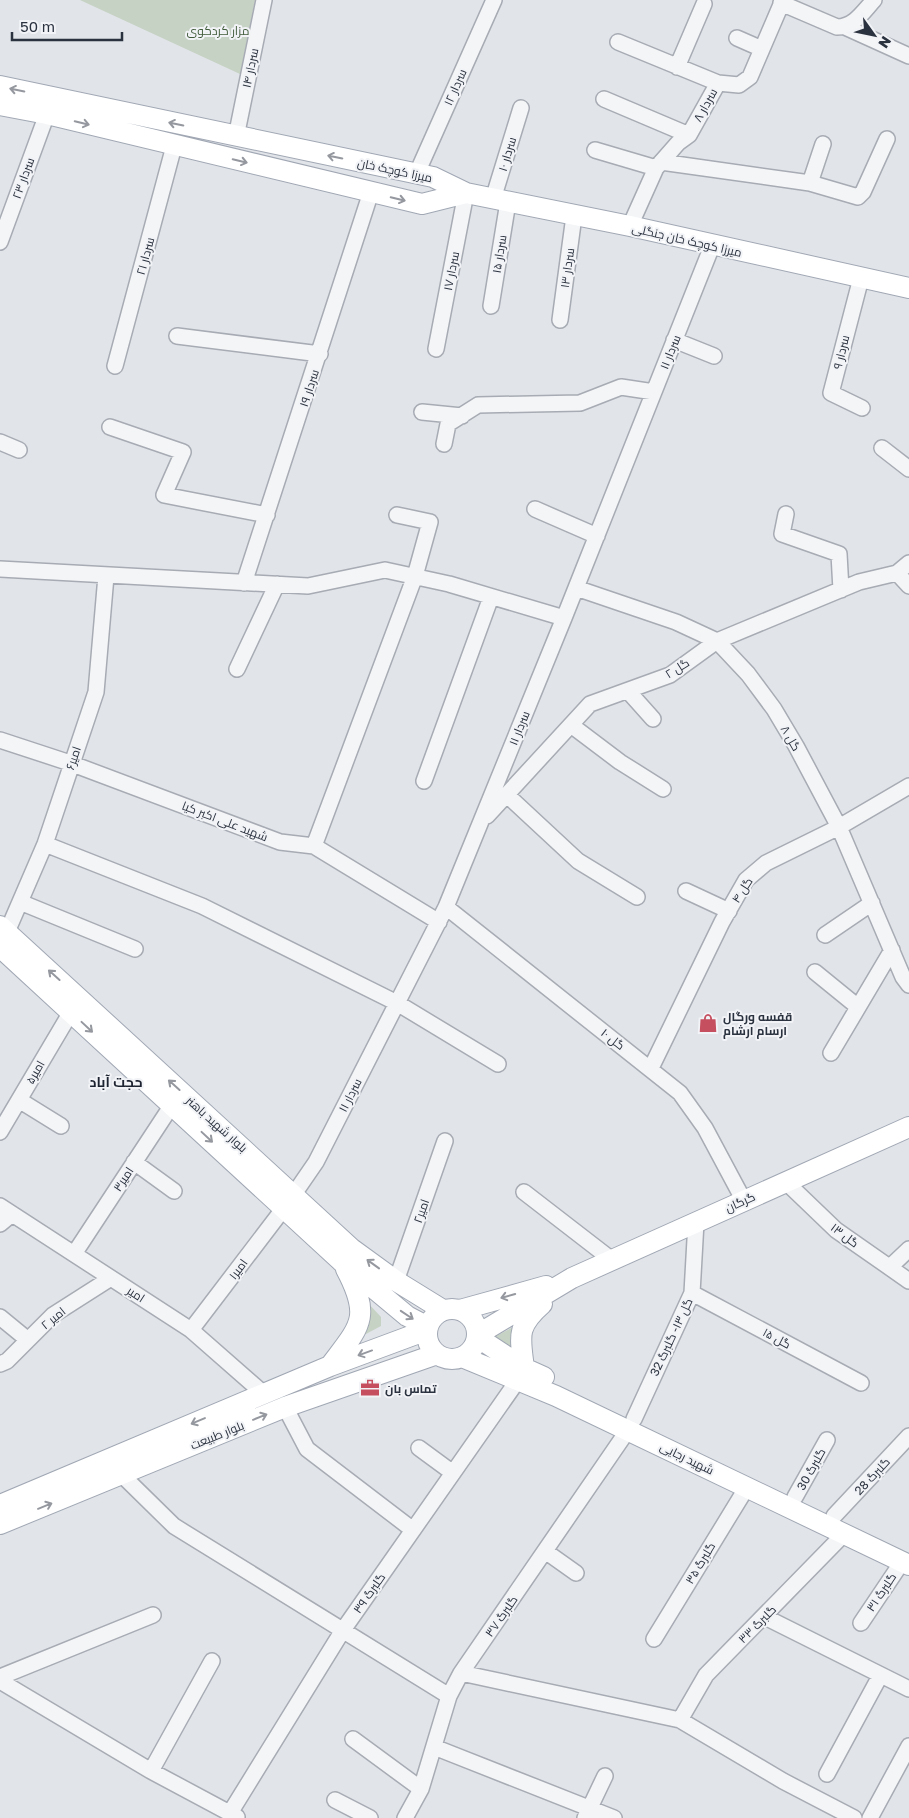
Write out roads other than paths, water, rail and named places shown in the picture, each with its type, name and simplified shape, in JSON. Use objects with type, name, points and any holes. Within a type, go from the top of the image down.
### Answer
[{"type":"main road","name":"میرزا کوچک خان","points":[[0,86],[236,137],[433,176],[466,193]]},
{"type":"main road","name":"میرزا کوچک خان","points":[[0,106],[47,114],[422,204],[466,193]]},
{"type":"main road","points":[[302,176],[304,151]]},
{"type":"main road","name":"میرزا کوچک خان جنگلی","points":[[466,193],[630,226],[712,246],[909,288]]},
{"type":"main road","name":"بلوار شهید باهنر","points":[[2,935],[71,1012],[172,1105],[289,1201],[352,1249],[396,1281],[451,1310]]},
{"type":"main road","name":"بلوار شهید باهنر","points":[[2,935],[289,1201],[341,1261],[407,1316],[428,1329]]},
{"type":"main road","name":"گرگان","points":[[572,1278],[909,1127]]},
{"type":"main road","points":[[330,1366],[359,1327],[359,1293],[341,1261]]},
{"type":"main road","points":[[572,1278],[477,1336],[469,1353],[462,1357],[453,1359],[437,1354],[431,1347],[428,1329],[435,1315],[572,1278]]},
{"type":"main road","points":[[521,1374],[520,1341],[523,1323],[572,1278]]},
{"type":"main road","points":[[451,1310],[474,1320],[477,1336]]},
{"type":"main road","name":"بلوار طبیعت","points":[[0,1505],[330,1366],[428,1329]]},
{"type":"main road","name":"شهید رجایی","points":[[477,1336],[521,1374]]},
{"type":"main road","name":"بلوار طبیعت","points":[[0,1524],[286,1407],[437,1354]]},
{"type":"main road","name":"شهید رجایی","points":[[462,1357],[521,1374],[795,1497],[834,1516],[907,1560]]},
{"type":"main road","name":"شهید رجایی","points":[[631,1424],[747,1487],[844,1534],[907,1560]]},
{"type":"street","name":"سردار ۱۴","points":[[236,137],[264,0]]},
{"type":"street","name":"سردار ۱۲","points":[[417,173],[494,0]]},
{"type":"street","points":[[782,2],[836,28],[845,27],[855,21],[874,0]]},
{"type":"street","name":"سردار ۸","points":[[630,226],[659,165],[678,143],[689,135],[718,83],[739,85],[750,77],[782,2]]},
{"type":"street","points":[[677,67],[704,4]]},
{"type":"street","points":[[845,27],[909,56]]},
{"type":"street","points":[[737,38],[762,49]]},
{"type":"street","points":[[618,42],[718,83]]},
{"type":"street","points":[[604,99],[689,135]]},
{"type":"street","name":"سردار ۱۰","points":[[500,200],[521,108]]},
{"type":"street","name":"سردار ۲۳","points":[[0,242],[47,114]]},
{"type":"street","points":[[595,150],[659,165],[810,183],[858,197],[861,195],[888,139]]},
{"type":"street","points":[[810,183],[823,144]]},
{"type":"street","name":"سردار ۲۱","points":[[115,366],[174,146]]},
{"type":"street","name":"سردار ۱۹","points":[[244,583],[320,354],[370,192]]},
{"type":"street","name":"سردار ۱۷","points":[[436,349],[466,193]]},
{"type":"street","name":"سردار ۱۵","points":[[491,306],[500,200]]},
{"type":"street","name":"سردار ۱۳","points":[[560,320],[574,216]]},
{"type":"street","name":"سردار ۱۱","points":[[289,1201],[316,1162],[446,907],[597,536],[712,246]]},
{"type":"street","name":"سردار ۹","points":[[860,278],[831,393],[862,408]]},
{"type":"street","points":[[178,336],[320,354]]},
{"type":"street","points":[[674,340],[714,356]]},
{"type":"street","points":[[444,444],[448,424],[478,405],[580,403],[621,386],[654,392]]},
{"type":"street","points":[[422,412],[462,416]]},
{"type":"street","points":[[110,427],[183,452],[164,494],[266,515]]},
{"type":"street","points":[[0,442],[19,450]]},
{"type":"street","points":[[882,448],[909,469]]},
{"type":"street","points":[[535,509],[597,536]]},
{"type":"street","points":[[786,514],[782,534],[839,554],[841,590]]},
{"type":"street","points":[[314,846],[415,576],[430,522],[397,515]]},
{"type":"street","name":"گل ۲","points":[[481,823],[590,704],[670,675],[717,641],[859,582],[897,573],[909,563]]},
{"type":"street","points":[[0,569],[308,586],[385,570],[491,596],[564,618]]},
{"type":"street","points":[[897,573],[909,586]]},
{"type":"street","name":"امیر۶","points":[[2,935],[20,902],[45,844],[70,763],[96,692],[106,576]]},
{"type":"street","points":[[237,670],[277,584]]},
{"type":"street","name":"گل ۸","points":[[576,588],[676,622],[717,641],[748,674],[774,709],[839,827],[872,903],[899,954],[909,985]]},
{"type":"street","points":[[424,781],[491,596]]},
{"type":"street","points":[[628,691],[653,719]]},
{"type":"street","points":[[571,725],[620,762],[662,789]]},
{"type":"street","name":"شهید علی اکبر کیا","points":[[0,740],[70,763],[280,842],[314,846],[439,922]]},
{"type":"street","name":"گل ۴","points":[[651,1068],[746,880],[766,863],[839,827],[909,786]]},
{"type":"street","points":[[507,795],[578,861],[637,897]]},
{"type":"street","points":[[45,844],[202,906],[397,1003],[498,1064]]},
{"type":"street","points":[[686,891],[729,911]]},
{"type":"street","points":[[20,902],[135,949]]},
{"type":"street","points":[[825,935],[872,903]]},
{"type":"street","name":"گل ۱۰","points":[[446,907],[651,1068],[680,1093],[705,1128],[744,1201]]},
{"type":"street","points":[[831,1053],[858,1007],[899,954]]},
{"type":"street","points":[[815,972],[858,1007]]},
{"type":"street","name":"امیر۵","points":[[0,1132],[71,1012]]},
{"type":"street","points":[[19,1100],[61,1126]]},
{"type":"street","name":"امیر۳","points":[[74,1254],[172,1105]]},
{"type":"street","name":"امیر۲","points":[[396,1281],[445,1141]]},
{"type":"street","points":[[134,1162],[174,1191]]},
{"type":"street","name":"گل ۱۳","points":[[786,1182],[836,1230],[909,1281]]},
{"type":"street","points":[[524,1192],[612,1260]]},
{"type":"street","name":"امیر۱","points":[[191,1330],[289,1201]]},
{"type":"street","name":"امیر","points":[[4,1215],[74,1254],[191,1330],[264,1394]]},
{"type":"street","name":"گل ۱۳- گلبرگ 32","points":[[631,1424],[692,1293],[696,1222]]},
{"type":"street","points":[[890,1267],[909,1249]]},
{"type":"street","name":"امیر ۲","points":[[0,1364],[7,1361],[53,1315],[112,1278]]},
{"type":"street","name":"گل ۱۵","points":[[692,1293],[861,1383]]},
{"type":"street","points":[[0,1317],[28,1340]]},
{"type":"street","name":"گلبرگ ۳۹","points":[[234,1816],[343,1630],[521,1374]]},
{"type":"street","points":[[286,1407],[307,1449],[413,1530]]},
{"type":"street","name":"گلبرگ ۳۷","points":[[405,1818],[421,1789],[449,1696],[461,1673],[631,1424]]},
{"type":"street","name":"گلبرگ 28","points":[[834,1516],[909,1436]]},
{"type":"street","name":"گلبرگ 30","points":[[795,1497],[827,1440]]},
{"type":"street","points":[[419,1448],[453,1473]]},
{"type":"street","points":[[121,1474],[174,1526],[449,1696]]},
{"type":"street","name":"گلبرگ ۳۵","points":[[654,1639],[747,1487]]},
{"type":"street","name":"گلبرگ ۳۳","points":[[680,1720],[706,1675],[844,1534]]},
{"type":"street","points":[[545,1551],[576,1573]]},
{"type":"street","name":"گلبرگ ۳۱","points":[[861,1623],[907,1560]]},
{"type":"street","points":[[0,1679],[153,1614]]},
{"type":"street","points":[[765,1616],[880,1676],[909,1689]]},
{"type":"street","points":[[151,1771],[212,1661]]},
{"type":"street","points":[[461,1673],[680,1720],[783,1782],[854,1818]]},
{"type":"street","points":[[827,1774],[880,1676]]},
{"type":"street","points":[[0,1679],[151,1771],[234,1816]]},
{"type":"street","points":[[353,1739],[421,1789]]},
{"type":"street","points":[[870,1818],[909,1746]]},
{"type":"street","points":[[434,1747],[588,1813],[614,1818]]},
{"type":"street","points":[[588,1813],[605,1776]]},
{"type":"street","points":[[335,1800],[370,1818]]},
{"type":"place","name":"قفسه ورگال ارسام ارشام","points":[[708,1023]]},
{"type":"place","name":"تماس بان","points":[[370,1388]]},
{"type":"district","name":"حجت آباد","points":[[116,1081]]},
{"type":"park label","name":"مزار کردکوی","points":[[218,30]]}]
